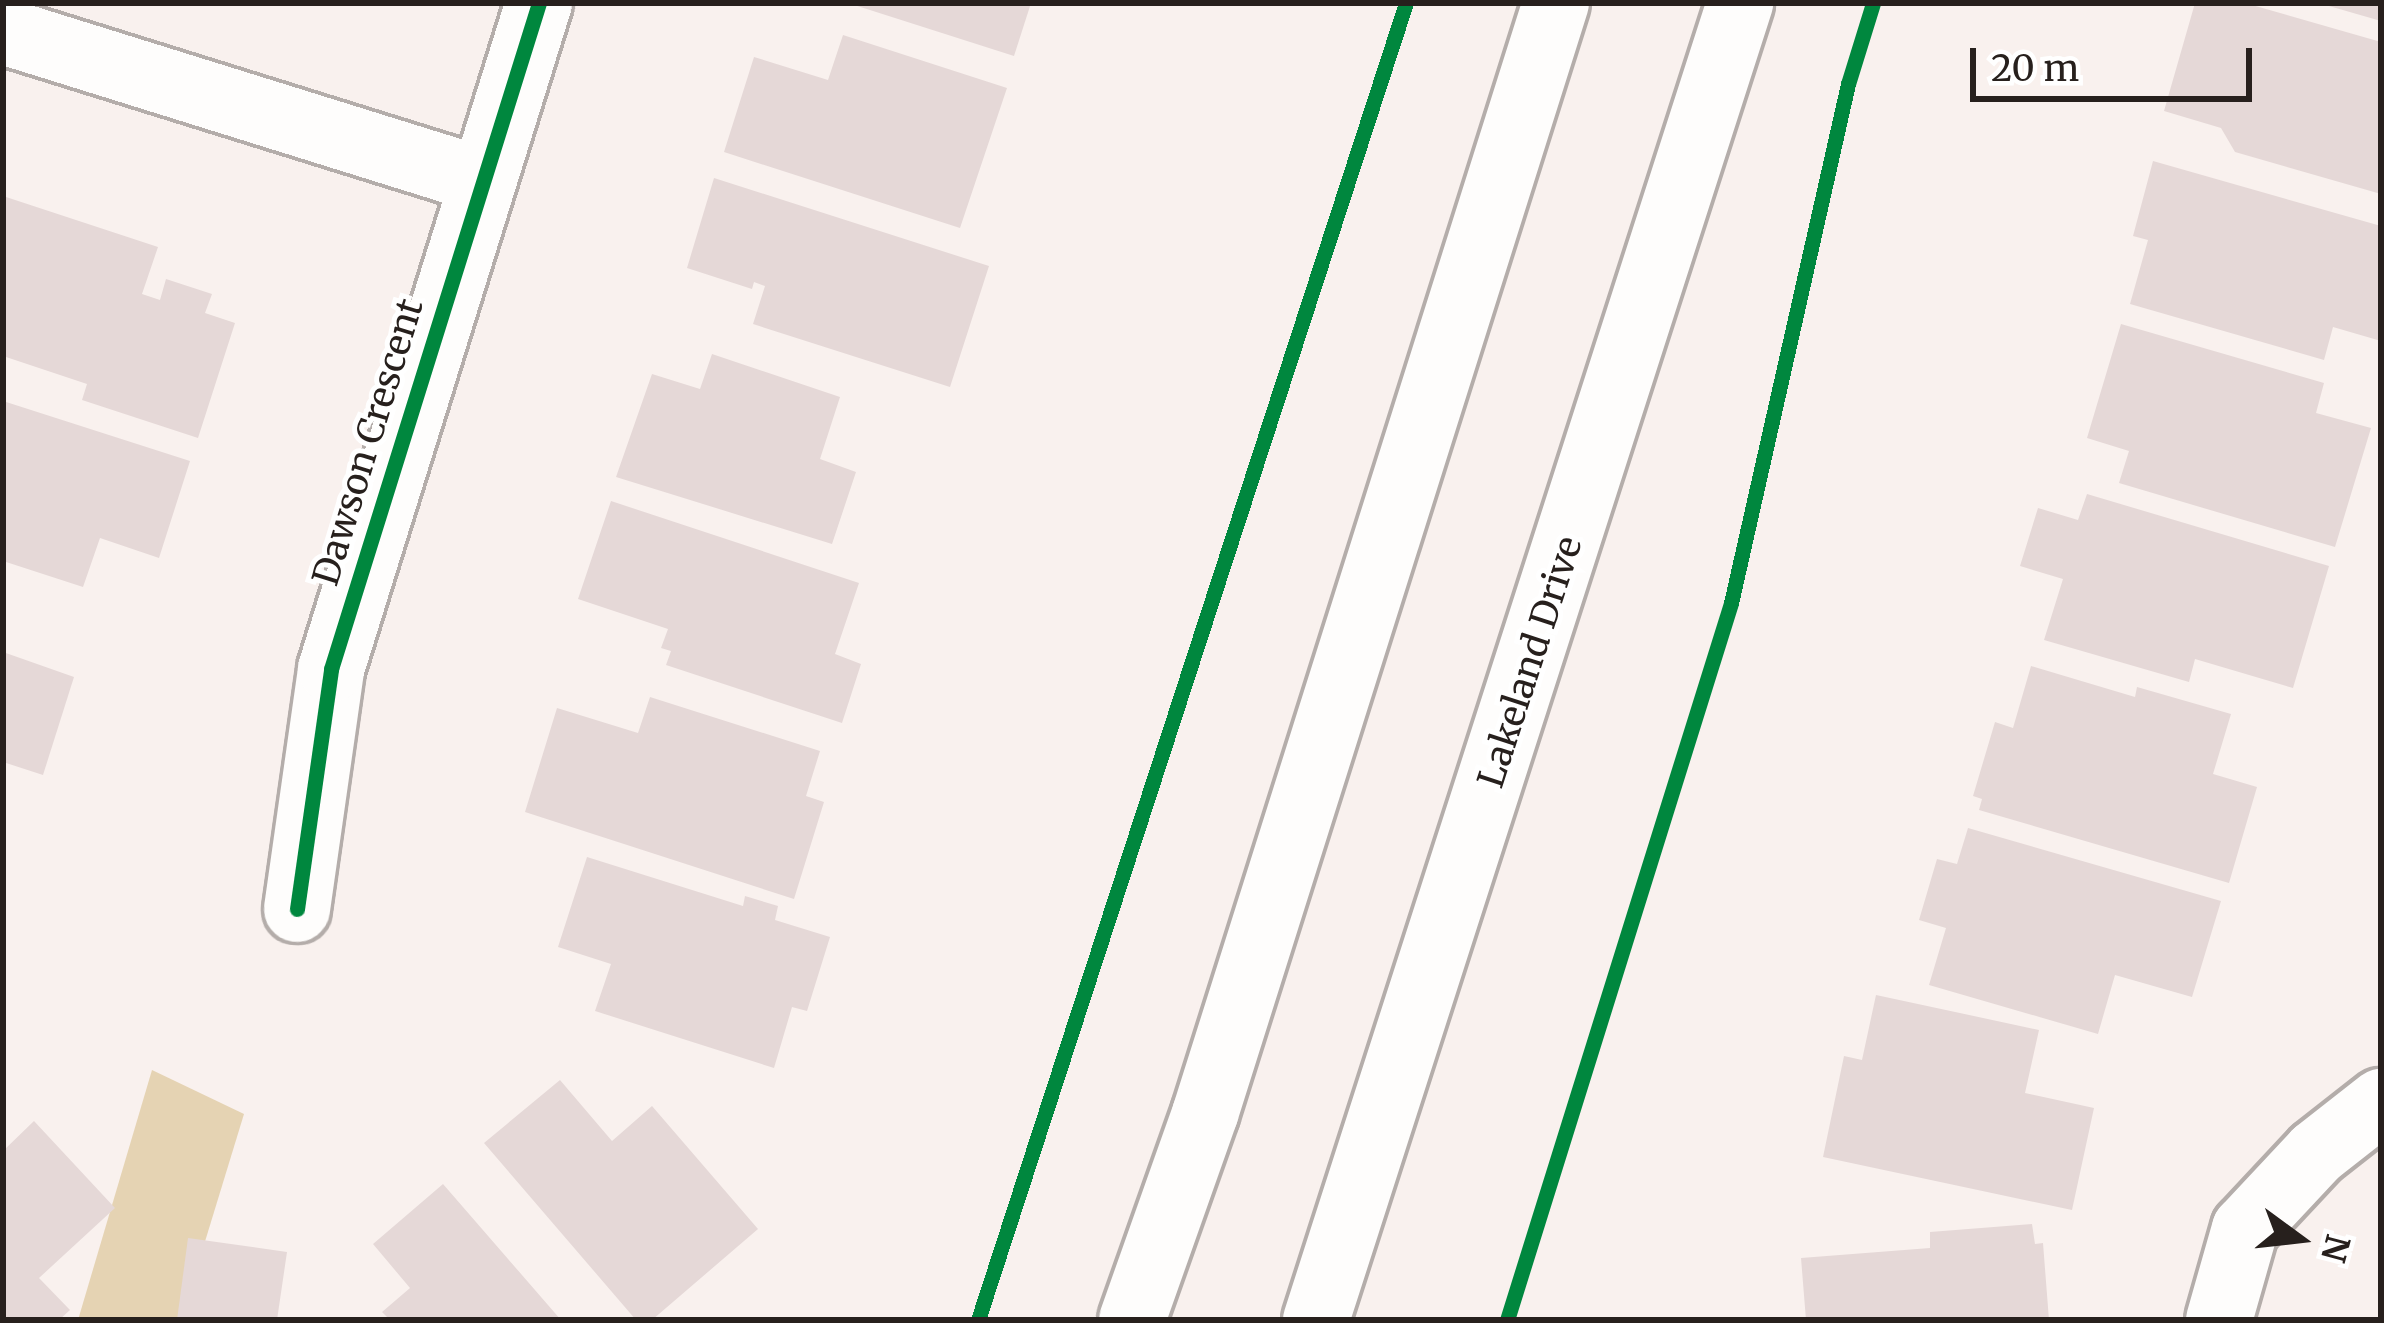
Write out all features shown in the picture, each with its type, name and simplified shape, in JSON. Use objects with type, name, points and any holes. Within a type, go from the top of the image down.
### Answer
[{"type":"main road","name":"Dawson Crescent","points":[[297,909],[331,669],[538,3]]},
{"type":"main road","points":[[1132,1320],[1205,1114],[1556,3]]},
{"type":"main road","name":"Lakeland Drive","points":[[1316,1320],[1740,3]]},
{"type":"main road","points":[[3,31],[479,181]]},
{"type":"main road","points":[[2219,1320],[2246,1229],[2316,1153],[2381,1102]]},
{"type":"main road","points":[[1364,1320],[1365,1178]]},
{"type":"shaded area","points":[[152,1070],[244,1114],[181,1320],[78,1320]]},
{"type":"building","points":[[848,3],[1031,3],[1014,56]]},
{"type":"building","points":[[2195,3],[2245,3],[2381,42],[2381,194],[2235,152],[2221,128],[2164,111]]},
{"type":"building","points":[[2322,3],[2381,3],[2381,21],[2322,4]]},
{"type":"building","points":[[843,35],[1007,88],[960,228],[724,152],[754,57],[828,80]]},
{"type":"building","points":[[2153,161],[2381,226],[2381,341],[2333,327],[2324,360],[2130,304],[2148,240],[2133,236]]},
{"type":"building","points":[[714,178],[989,266],[950,387],[753,324],[765,286],[754,282],[752,289],[687,268]]},
{"type":"building","points":[[3,196],[158,247],[142,294],[160,300],[166,279],[212,294],[205,313],[235,323],[198,438],[82,400],[87,384],[3,356]]},
{"type":"building","points":[[2121,324],[2324,383],[2316,413],[2371,428],[2335,547],[2119,483],[2129,451],[2087,438]]},
{"type":"building","points":[[712,354],[840,397],[820,459],[856,472],[832,544],[616,477],[652,374],[700,389]]},
{"type":"building","points":[[3,401],[190,461],[159,558],[100,538],[83,587],[3,561]]},
{"type":"building","points":[[2087,494],[2329,566],[2293,688],[2195,659],[2189,682],[2044,640],[2063,579],[2020,566],[2038,508],[2078,520]]},
{"type":"building","points":[[611,501],[859,583],[835,654],[861,664],[842,723],[666,665],[671,651],[661,648],[668,629],[578,599]]},
{"type":"building","points":[[3,652],[74,677],[43,775],[3,762]]},
{"type":"building","points":[[2031,666],[2135,697],[2137,687],[2231,714],[2213,774],[2257,787],[2229,883],[1979,810],[1982,799],[1973,796],[1995,722],[2013,728]]},
{"type":"building","points":[[650,697],[820,751],[806,796],[824,802],[794,899],[525,812],[557,708],[638,733]]},
{"type":"building","points":[[1968,828],[2221,901],[2192,997],[2115,975],[2098,1034],[1929,985],[1946,928],[1919,920],[1937,859],[1957,864]]},
{"type":"building","points":[[587,857],[743,906],[745,896],[778,906],[775,920],[830,937],[807,1011],[792,1007],[774,1068],[595,1011],[611,964],[558,947]]},
{"type":"building","points":[[1876,995],[2039,1030],[2025,1093],[2094,1108],[2072,1210],[1823,1157],[1844,1056],[1862,1060]]},
{"type":"building","points":[[560,1080],[612,1141],[652,1106],[758,1229],[652,1320],[636,1320],[484,1143]]},
{"type":"building","points":[[34,1121],[115,1208],[39,1278],[70,1310],[59,1320],[3,1320],[3,1151]]},
{"type":"building","points":[[443,1184],[561,1320],[390,1320],[382,1312],[410,1288],[373,1244]]},
{"type":"building","points":[[2032,1224],[2035,1244],[2043,1243],[2049,1320],[1806,1320],[1801,1258],[1930,1248],[1930,1232]]},
{"type":"building","points":[[188,1238],[287,1252],[277,1320],[177,1320]]},
{"type":"cycle path","points":[[297,909],[331,669],[539,3]]},
{"type":"cycle path","points":[[978,1320],[1406,3]]},
{"type":"cycle path","points":[[1507,1320],[1731,603],[1848,84],[1873,3]]}]
